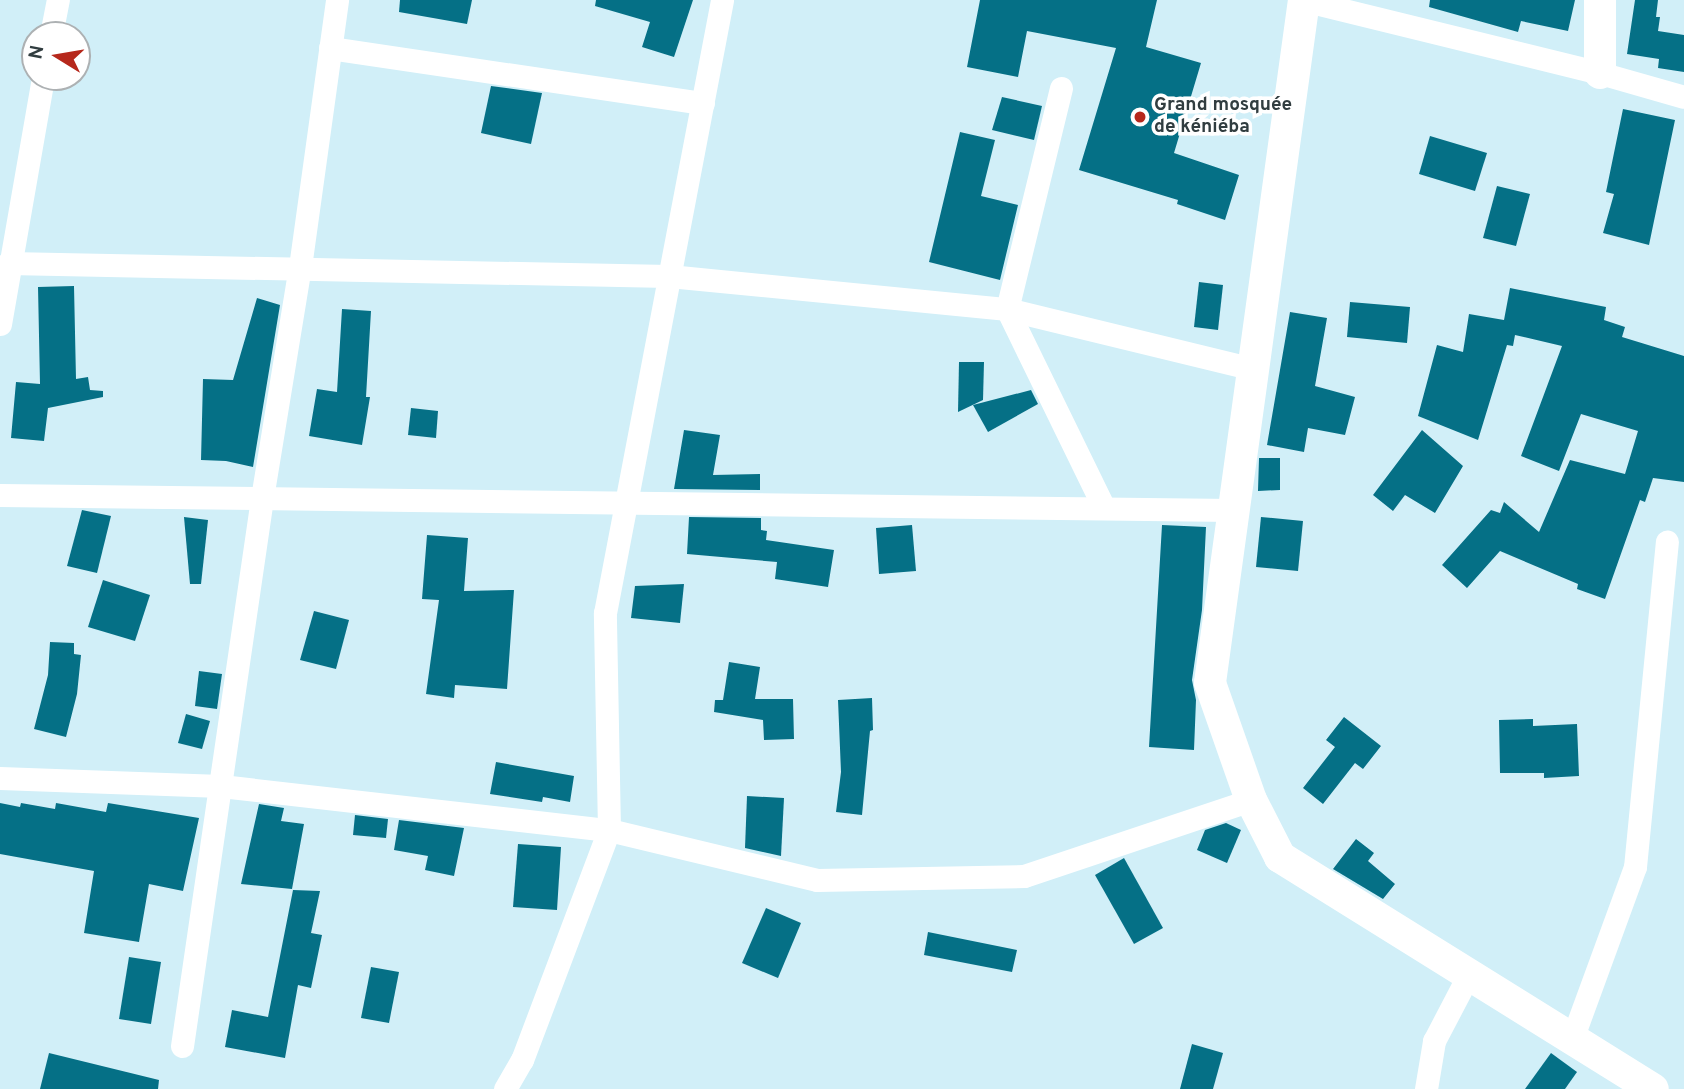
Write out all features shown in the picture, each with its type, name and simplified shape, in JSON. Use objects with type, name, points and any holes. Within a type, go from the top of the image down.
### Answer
[{"type":"street","points":[[54,21],[58,0]]},
{"type":"street","points":[[182,1046],[262,498],[300,267],[337,0]]},
{"type":"street","points":[[505,1089],[522,1060],[609,830],[605,612],[722,0]]},
{"type":"street","points":[[1653,1089],[1280,857],[1251,800],[1210,683],[1303,0],[1600,73],[1684,97]]},
{"type":"street","points":[[1600,0],[1600,73]]},
{"type":"street","points":[[330,48],[703,103]]},
{"type":"street","points":[[1061,88],[1007,309],[1104,509]]},
{"type":"street","points":[[0,324],[8,263],[11,193],[39,91]]},
{"type":"street","points":[[8,263],[670,276],[1007,309],[1253,369]]},
{"type":"street","points":[[0,495],[1233,510]]},
{"type":"street","points":[[1572,1039],[1635,867],[1667,542]]},
{"type":"street","points":[[0,778],[220,786],[609,830],[817,880],[1024,876],[1251,800]]},
{"type":"street","points":[[1426,1089],[1434,1041],[1469,974]]},
{"type":"building","points":[[400,0],[472,0],[467,24],[399,12]]},
{"type":"building","points":[[596,0],[693,0],[674,57],[642,47],[650,22],[595,6]]},
{"type":"building","points":[[980,0],[1157,0],[1146,47],[1201,63],[1174,153],[1239,175],[1225,220],[1177,204],[1178,200],[1079,170],[1116,48],[1027,31],[1018,77],[967,67]]},
{"type":"building","points":[[1430,0],[1575,0],[1568,31],[1521,21],[1518,32],[1429,7]]},
{"type":"building","points":[[1635,0],[1658,0],[1658,31],[1684,35],[1684,72],[1658,68],[1659,59],[1627,54]]},
{"type":"building","points":[[491,86],[542,93],[531,144],[481,133]]},
{"type":"building","points":[[1002,97],[1042,106],[1034,140],[992,130]]},
{"type":"building","points":[[1623,109],[1675,120],[1649,245],[1603,233],[1614,194],[1606,192]]},
{"type":"building","points":[[960,132],[995,140],[981,196],[1018,205],[1000,280],[929,262]]},
{"type":"building","points":[[1430,136],[1487,153],[1475,191],[1419,174]]},
{"type":"building","points":[[1497,186],[1530,194],[1516,246],[1483,238]]},
{"type":"building","points":[[1199,282],[1223,285],[1218,330],[1194,327]]},
{"type":"building","points":[[74,286],[76,379],[88,377],[90,390],[103,391],[103,397],[48,408],[44,441],[11,438],[16,382],[40,384],[38,287]]},
{"type":"building","points":[[1510,288],[1606,307],[1604,320],[1625,327],[1622,337],[1684,356],[1684,482],[1653,478],[1645,502],[1640,500],[1605,599],[1577,589],[1578,584],[1500,551],[1467,588],[1442,565],[1491,510],[1500,513],[1504,502],[1539,532],[1570,460],[1625,474],[1638,431],[1581,414],[1559,471],[1521,456],[1562,346],[1515,335],[1513,346],[1507,345],[1478,440],[1418,416],[1437,345],[1463,352],[1469,314],[1504,320]]},
{"type":"building","points":[[257,298],[280,305],[253,467],[226,461],[201,460],[203,379],[233,380]]},
{"type":"building","points":[[1350,302],[1410,307],[1407,343],[1347,337]]},
{"type":"building","points":[[342,309],[371,311],[366,397],[370,397],[362,445],[309,436],[317,389],[337,392]]},
{"type":"building","points":[[1290,312],[1327,318],[1315,386],[1355,397],[1345,435],[1308,428],[1304,452],[1267,445]]},
{"type":"building","points":[[959,362],[984,362],[983,400],[958,412]]},
{"type":"building","points":[[1031,390],[1038,404],[988,432],[973,405]]},
{"type":"building","points":[[411,408],[438,411],[436,438],[408,435]]},
{"type":"building","points":[[684,430],[720,435],[713,475],[760,474],[760,490],[674,489]]},
{"type":"building","points":[[1422,430],[1463,466],[1435,513],[1405,495],[1393,511],[1373,495]]},
{"type":"building","points":[[1259,458],[1280,458],[1280,490],[1258,491]]},
{"type":"building","points":[[82,510],[111,516],[97,573],[67,566]]},
{"type":"building","points":[[184,517],[208,520],[201,584],[190,584]]},
{"type":"building","points":[[689,517],[761,518],[761,530],[767,531],[766,540],[834,550],[828,587],[775,579],[777,562],[687,554]]},
{"type":"building","points":[[1261,517],[1303,521],[1298,571],[1256,567]]},
{"type":"building","points":[[912,525],[916,571],[879,574],[876,528]]},
{"type":"building","points":[[1162,525],[1206,527],[1202,610],[1192,680],[1196,700],[1194,750],[1149,747]]},
{"type":"building","points":[[427,535],[468,538],[464,591],[514,590],[507,689],[455,685],[454,698],[426,694],[439,600],[422,599]]},
{"type":"building","points":[[103,580],[150,595],[135,641],[88,627]]},
{"type":"building","points":[[684,584],[680,623],[631,618],[635,586]]},
{"type":"building","points":[[314,611],[349,620],[336,669],[300,660]]},
{"type":"building","points":[[50,642],[74,643],[74,654],[81,655],[77,694],[66,737],[34,729],[48,675]]},
{"type":"building","points":[[729,662],[760,667],[755,699],[793,699],[794,739],[764,740],[763,720],[714,712],[715,700],[723,700]]},
{"type":"building","points":[[199,671],[222,674],[217,709],[195,706]]},
{"type":"building","points":[[872,698],[873,730],[870,731],[862,815],[836,812],[841,772],[838,700]]},
{"type":"building","points":[[186,714],[210,721],[202,749],[178,743]]},
{"type":"building","points":[[1344,717],[1381,746],[1363,769],[1355,763],[1323,804],[1303,788],[1335,747],[1326,740]]},
{"type":"building","points":[[1533,719],[1533,726],[1577,724],[1579,776],[1544,778],[1544,773],[1500,773],[1499,720]]},
{"type":"building","points":[[496,762],[574,776],[570,802],[543,797],[542,802],[490,794]]},
{"type":"building","points":[[747,796],[784,798],[781,856],[745,848]]},
{"type":"building","points":[[0,803],[20,807],[21,803],[55,809],[56,803],[106,812],[108,803],[199,818],[183,891],[149,884],[139,942],[84,933],[94,871],[0,854]]},
{"type":"building","points":[[259,804],[284,808],[281,821],[304,824],[292,889],[241,884]]},
{"type":"building","points":[[355,815],[388,819],[386,838],[353,835]]},
{"type":"building","points":[[399,820],[464,828],[454,876],[425,870],[428,856],[394,850]]},
{"type":"building","points":[[1226,823],[1241,830],[1227,863],[1197,850],[1205,830]]},
{"type":"building","points":[[1356,839],[1374,853],[1368,861],[1395,884],[1383,899],[1333,869]]},
{"type":"building","points":[[518,844],[561,847],[557,910],[513,907]]},
{"type":"building","points":[[1124,858],[1163,928],[1134,944],[1095,875]]},
{"type":"building","points":[[293,890],[320,891],[311,933],[322,935],[311,988],[298,985],[285,1058],[225,1047],[232,1010],[268,1017]]},
{"type":"building","points":[[766,908],[801,923],[778,978],[742,963]]},
{"type":"building","points":[[928,932],[1017,950],[1012,972],[924,955]]},
{"type":"building","points":[[129,957],[161,962],[151,1024],[119,1019]]},
{"type":"building","points":[[371,967],[399,972],[389,1023],[361,1018]]},
{"type":"building","points":[[1192,1044],[1223,1053],[1213,1089],[1180,1089]]},
{"type":"building","points":[[49,1053],[159,1080],[158,1089],[40,1089]]},
{"type":"building","points":[[1551,1053],[1577,1072],[1565,1089],[1525,1089]]},
{"type":"place","name":"Grand mosquée de kéniéba","points":[[1140,117]]}]
